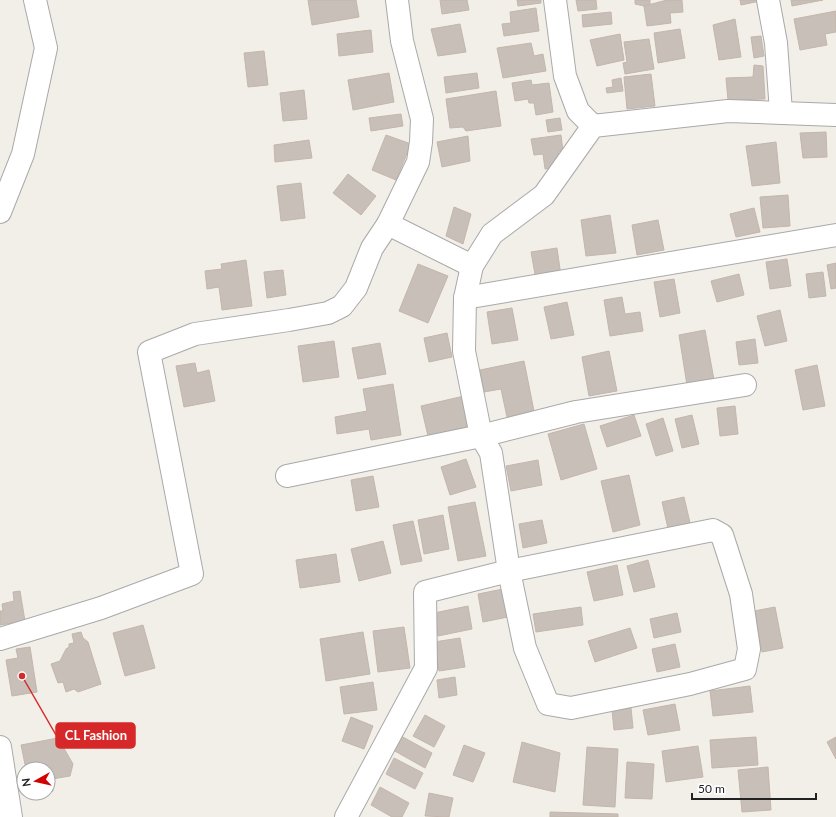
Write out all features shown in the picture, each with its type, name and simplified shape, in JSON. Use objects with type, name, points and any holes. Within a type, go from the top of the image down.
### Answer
[{"type":"street","points":[[0,212],[23,154],[46,48],[35,0]]},
{"type":"street","points":[[0,639],[100,608],[192,574],[149,352],[195,334],[328,313],[342,306],[356,288],[372,248],[388,224],[418,162],[421,142],[422,118],[402,41],[397,0]]},
{"type":"street","points":[[556,0],[565,76],[578,111],[593,126]]},
{"type":"street","points":[[768,0],[776,43],[781,112]]},
{"type":"street","points":[[346,817],[426,668],[425,592],[509,571],[713,530],[722,535],[740,594],[749,649],[745,669],[690,684],[571,708],[548,704],[525,648],[509,571],[491,453],[481,436],[464,351],[465,298],[472,266],[492,234],[544,195],[593,126],[728,111],[836,115]]},
{"type":"street","points":[[388,224],[472,266]]},
{"type":"street","points":[[465,298],[836,235]]},
{"type":"street","points":[[287,476],[481,436],[576,412],[745,385]]},
{"type":"street","points":[[0,746],[11,817]]},
{"type":"building","points":[[308,0],[356,0],[359,17],[312,25]]},
{"type":"building","points":[[440,0],[467,0],[469,10],[442,14]]},
{"type":"building","points":[[517,0],[541,0],[541,3],[518,6]]},
{"type":"building","points":[[576,0],[596,0],[597,9],[578,11]]},
{"type":"building","points":[[635,0],[650,0],[650,4],[644,6],[635,4]]},
{"type":"building","points":[[667,0],[682,0],[683,12],[670,13],[671,23],[647,26],[644,6]]},
{"type":"building","points":[[740,0],[760,0],[760,1],[741,5]]},
{"type":"building","points":[[791,0],[823,0],[792,6]]},
{"type":"building","points":[[536,8],[539,31],[504,36],[502,24],[511,23],[510,12]]},
{"type":"building","points":[[836,11],[836,32],[825,34],[827,45],[800,50],[794,19]]},
{"type":"building","points":[[611,12],[612,24],[583,27],[582,15]]},
{"type":"building","points":[[735,19],[741,57],[719,60],[713,25]]},
{"type":"building","points":[[460,24],[466,52],[438,56],[431,29]]},
{"type":"building","points":[[680,29],[685,58],[658,63],[654,33]]},
{"type":"building","points":[[371,30],[373,52],[339,56],[337,34]]},
{"type":"building","points":[[620,34],[624,60],[597,66],[590,40]]},
{"type":"building","points":[[761,36],[764,56],[754,58],[751,37]]},
{"type":"building","points":[[649,39],[654,69],[625,74],[623,63],[627,62],[624,42]]},
{"type":"building","points":[[531,43],[534,56],[543,54],[546,71],[503,78],[497,48]]},
{"type":"building","points":[[264,51],[268,85],[248,87],[244,53]]},
{"type":"building","points":[[754,65],[763,66],[765,99],[728,100],[726,78],[753,77]]},
{"type":"building","points":[[389,73],[394,102],[353,110],[348,80]]},
{"type":"building","points":[[477,73],[479,88],[446,93],[444,77]]},
{"type":"building","points":[[651,74],[655,106],[627,109],[624,77]]},
{"type":"building","points":[[621,78],[623,91],[607,93],[606,88],[613,87],[612,80]]},
{"type":"building","points":[[531,80],[532,85],[549,83],[553,112],[536,115],[534,103],[529,103],[528,99],[515,101],[512,83]]},
{"type":"building","points":[[304,90],[307,119],[283,121],[280,93]]},
{"type":"building","points":[[496,91],[501,126],[466,131],[463,127],[450,128],[446,99]]},
{"type":"building","points":[[401,114],[403,126],[371,131],[369,118]]},
{"type":"building","points":[[560,118],[562,130],[548,132],[546,120]]},
{"type":"building","points":[[826,132],[827,157],[803,158],[800,133]]},
{"type":"building","points":[[386,135],[411,144],[396,180],[372,170]]},
{"type":"building","points":[[561,135],[563,151],[558,152],[561,167],[545,169],[543,154],[534,155],[531,139]]},
{"type":"building","points":[[468,136],[470,161],[442,167],[437,142]]},
{"type":"building","points":[[309,140],[312,158],[275,162],[274,145]]},
{"type":"building","points":[[776,142],[780,183],[752,186],[746,146]]},
{"type":"building","points":[[348,174],[376,196],[361,215],[333,193]]},
{"type":"building","points":[[301,183],[305,218],[281,221],[277,186]]},
{"type":"building","points":[[788,195],[790,226],[763,228],[760,197]]},
{"type":"building","points":[[454,207],[471,214],[463,244],[446,236]]},
{"type":"building","points":[[754,208],[760,232],[736,237],[730,214]]},
{"type":"building","points":[[610,215],[616,253],[586,256],[581,220]]},
{"type":"building","points":[[658,220],[664,250],[637,255],[632,225]]},
{"type":"building","points":[[557,248],[561,276],[536,280],[531,252]]},
{"type":"building","points":[[787,259],[791,286],[770,289],[766,262]]},
{"type":"building","points":[[246,260],[252,306],[222,310],[219,287],[207,289],[205,271],[222,269],[221,264]]},
{"type":"building","points":[[836,263],[836,288],[831,289],[827,265]]},
{"type":"building","points":[[418,264],[448,276],[428,323],[399,311]]},
{"type":"building","points":[[283,270],[286,295],[267,298],[264,272]]},
{"type":"building","points":[[823,272],[826,296],[809,298],[806,274]]},
{"type":"building","points":[[739,274],[744,295],[717,302],[711,281]]},
{"type":"building","points":[[674,279],[680,313],[660,317],[654,282]]},
{"type":"building","points":[[622,297],[625,314],[640,312],[643,331],[610,336],[604,300]]},
{"type":"building","points":[[567,302],[574,335],[551,339],[544,307]]},
{"type":"building","points":[[512,308],[518,340],[492,344],[487,312]]},
{"type":"building","points":[[780,310],[787,341],[765,346],[757,316]]},
{"type":"building","points":[[705,330],[714,380],[687,385],[679,335]]},
{"type":"building","points":[[447,333],[452,357],[429,362],[424,338]]},
{"type":"building","points":[[755,339],[758,363],[739,365],[736,342]]},
{"type":"building","points":[[334,341],[339,377],[303,382],[298,346]]},
{"type":"building","points":[[380,343],[386,374],[358,379],[352,348]]},
{"type":"building","points":[[609,351],[617,391],[589,396],[582,357]]},
{"type":"building","points":[[524,361],[534,411],[507,417],[501,389],[484,392],[480,370]]},
{"type":"building","points":[[195,363],[197,373],[209,370],[215,401],[184,407],[176,366]]},
{"type":"building","points":[[817,365],[825,406],[803,410],[795,370]]},
{"type":"building","points":[[393,384],[401,435],[371,440],[369,429],[337,434],[335,417],[367,411],[363,389]]},
{"type":"building","points":[[464,396],[471,426],[428,436],[421,406]]},
{"type":"building","points":[[735,406],[738,434],[720,436],[717,408]]},
{"type":"building","points":[[634,415],[641,436],[607,447],[600,426]]},
{"type":"building","points":[[692,415],[699,444],[682,448],[675,419]]},
{"type":"building","points":[[663,418],[673,451],[656,456],[646,424]]},
{"type":"building","points":[[584,424],[597,469],[561,480],[548,434]]},
{"type":"building","points":[[466,459],[476,487],[450,495],[441,467]]},
{"type":"building","points":[[538,460],[542,485],[511,491],[506,466]]},
{"type":"building","points":[[629,475],[640,525],[613,532],[601,481]]},
{"type":"building","points":[[373,476],[379,507],[356,511],[351,480]]},
{"type":"building","points":[[684,497],[691,527],[669,533],[662,502]]},
{"type":"building","points":[[475,502],[486,556],[458,561],[448,507]]},
{"type":"building","points":[[443,515],[449,549],[424,554],[418,520]]},
{"type":"building","points":[[542,520],[547,543],[523,548],[519,524]]},
{"type":"building","points":[[413,521],[422,561],[401,565],[393,525]]},
{"type":"building","points":[[383,541],[391,573],[359,581],[351,549]]},
{"type":"building","points":[[336,554],[340,582],[300,588],[296,560]]},
{"type":"building","points":[[648,560],[655,587],[634,592],[627,566]]},
{"type":"building","points":[[617,565],[623,595],[594,601],[587,572]]},
{"type":"building","points":[[503,589],[508,617],[483,622],[478,594]]},
{"type":"building","points":[[20,591],[25,621],[0,625],[0,611],[3,611],[2,604],[14,601],[13,592]]},
{"type":"building","points":[[468,606],[472,629],[438,636],[434,613]]},
{"type":"building","points":[[581,607],[583,625],[536,632],[533,614]]},
{"type":"building","points":[[775,607],[783,648],[762,652],[754,611]]},
{"type":"building","points":[[677,613],[681,632],[654,638],[650,619]]},
{"type":"building","points":[[143,625],[155,668],[125,676],[113,633]]},
{"type":"building","points":[[404,627],[410,668],[378,672],[373,631]]},
{"type":"building","points":[[630,628],[637,648],[595,662],[588,641]]},
{"type":"building","points":[[81,632],[83,638],[88,642],[101,684],[78,692],[74,689],[66,692],[63,682],[58,683],[51,664],[60,661],[66,649],[69,647],[69,644],[74,643],[72,634]]},
{"type":"building","points":[[363,632],[370,674],[326,681],[320,639]]},
{"type":"building","points":[[460,638],[465,667],[439,671],[434,642]]},
{"type":"building","points":[[675,644],[680,667],[657,672],[652,649]]},
{"type":"building","points":[[30,647],[37,692],[12,696],[6,660],[18,658],[16,649]]},
{"type":"building","points":[[455,677],[457,695],[439,698],[437,680]]},
{"type":"building","points":[[373,682],[377,710],[344,714],[340,687]]},
{"type":"building","points":[[750,686],[753,712],[713,716],[710,691]]},
{"type":"building","points":[[675,704],[680,730],[648,735],[643,710]]},
{"type":"building","points":[[631,708],[633,728],[614,730],[612,710]]},
{"type":"building","points":[[425,715],[445,726],[434,747],[413,736]]},
{"type":"building","points":[[351,717],[373,726],[364,749],[342,741]]},
{"type":"building","points":[[401,736],[432,753],[425,768],[393,750]]},
{"type":"building","points":[[756,737],[758,765],[712,768],[710,740]]},
{"type":"building","points":[[836,737],[836,759],[827,742]]},
{"type":"building","points":[[58,738],[73,764],[70,776],[56,778],[56,761],[24,761],[21,745]]},
{"type":"building","points":[[522,742],[560,753],[555,792],[513,782]]},
{"type":"building","points":[[464,745],[485,753],[473,782],[453,775]]},
{"type":"building","points":[[698,746],[703,777],[666,782],[662,751]]},
{"type":"building","points":[[587,747],[618,749],[615,807],[583,805]]},
{"type":"building","points":[[394,758],[423,773],[415,789],[386,774]]},
{"type":"building","points":[[627,762],[654,764],[652,799],[625,798]]},
{"type":"building","points":[[768,767],[771,810],[742,812],[738,770]]},
{"type":"building","points":[[380,787],[409,803],[402,817],[392,817],[371,805]]},
{"type":"building","points":[[429,793],[453,798],[449,817],[425,816]]},
{"type":"building","points":[[550,812],[618,814],[618,817],[550,817]]},
{"type":"place","name":"CL Fashion","points":[[22,676]]}]
